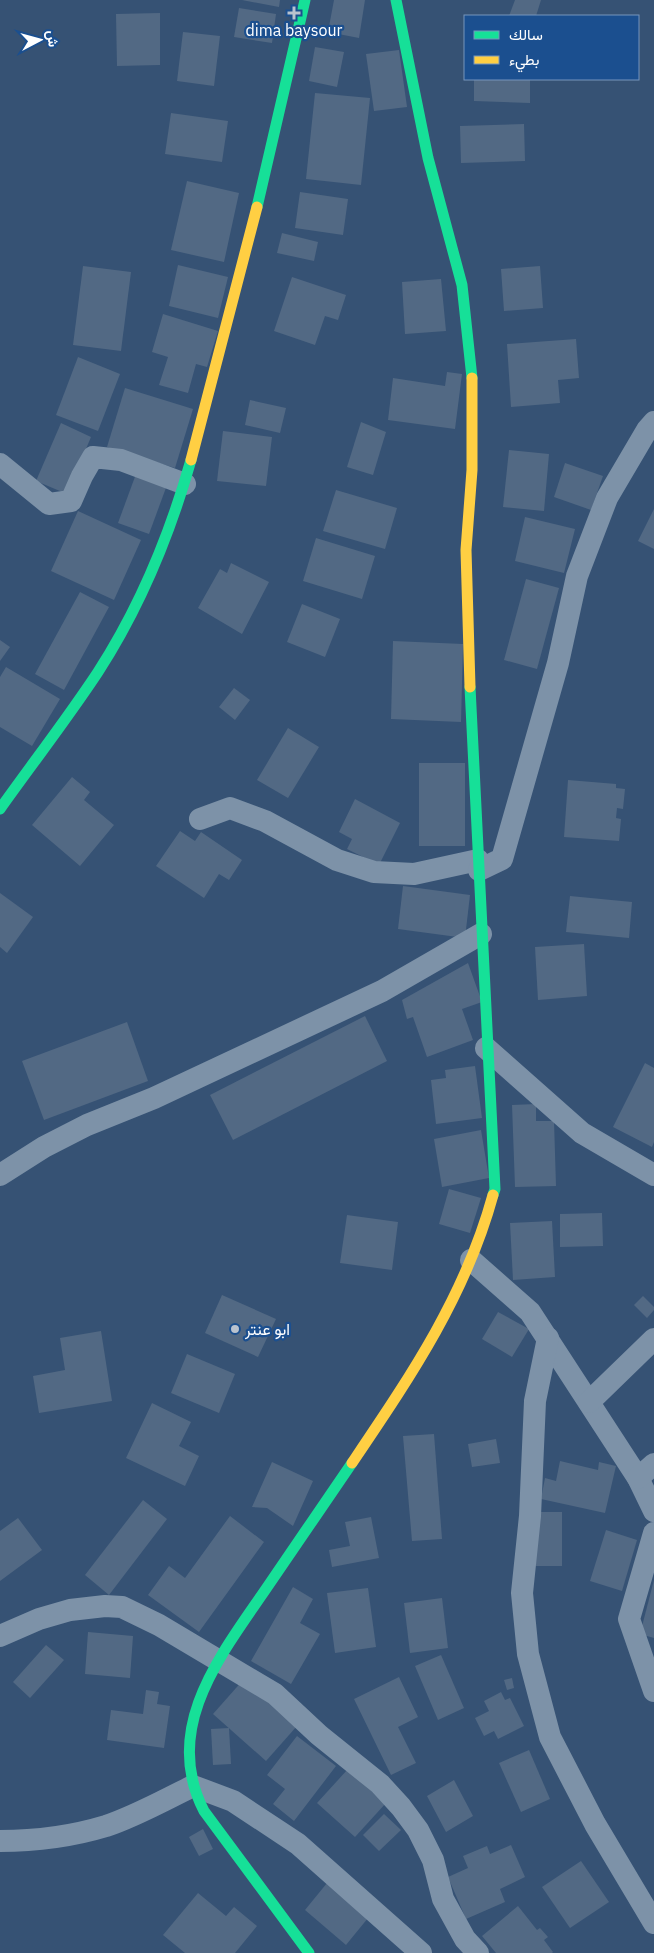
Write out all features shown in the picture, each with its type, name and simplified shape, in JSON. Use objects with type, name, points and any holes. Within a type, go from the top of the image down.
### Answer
[{"type":"street","points":[[0,809],[98,672],[132,612],[160,553],[185,484],[208,401],[305,0]]},
{"type":"street","points":[[309,1953],[224,1842],[201,1806],[193,1786],[190,1743],[194,1718],[203,1688],[218,1660],[405,1385],[452,1305],[484,1229],[495,1189],[486,1048],[466,550],[472,470],[472,373],[462,285],[428,158],[396,0]]},
{"type":"street","points":[[200,819],[230,808],[265,821],[337,860],[374,872],[414,874],[479,865],[502,859],[558,663],[577,576],[607,498],[647,430],[654,422]]},
{"type":"street","points":[[0,464],[50,504],[71,501],[82,476],[94,457],[121,460],[185,484]]},
{"type":"street","points":[[0,1175],[44,1147],[87,1125],[154,1098],[382,991],[482,934]]},
{"type":"street","points":[[486,1048],[582,1133],[654,1175]]},
{"type":"street","points":[[471,1260],[530,1312],[589,1402],[646,1471],[654,1511]]},
{"type":"street","points":[[548,1338],[535,1401],[530,1516],[522,1593],[528,1654],[550,1737],[595,1824],[654,1923]]},
{"type":"street","points":[[589,1402],[654,1339]]},
{"type":"street","points":[[654,1532],[629,1618],[654,1691]]},
{"type":"street","points":[[0,1636],[39,1619],[70,1610],[105,1606],[122,1607],[153,1622],[275,1694],[319,1735],[380,1784],[401,1807],[418,1830],[433,1860],[443,1899],[465,1939],[478,1953]]},
{"type":"street","points":[[0,1841],[48,1837],[92,1830],[123,1819],[193,1786],[237,1803],[298,1844],[421,1953]]},
{"type":"building","points":[[242,0],[280,0],[279,7]]},
{"type":"building","points":[[334,0],[365,0],[359,38],[328,32]]},
{"type":"building","points":[[515,0],[541,0],[536,15],[509,15]]},
{"type":"building","points":[[239,8],[276,14],[272,43],[234,37]]},
{"type":"building","points":[[160,13],[160,65],[117,66],[116,14]]},
{"type":"building","points":[[183,32],[220,36],[214,86],[177,81]]},
{"type":"building","points":[[315,47],[344,52],[337,87],[309,81]]},
{"type":"building","points":[[399,50],[407,107],[374,111],[366,54]]},
{"type":"building","points":[[474,80],[530,80],[530,103],[474,101]]},
{"type":"building","points":[[315,93],[370,98],[361,185],[306,179]]},
{"type":"building","points":[[171,113],[228,121],[222,162],[165,154]]},
{"type":"building","points":[[524,124],[525,161],[461,163],[460,126]]},
{"type":"building","points":[[187,181],[239,193],[224,262],[171,250]]},
{"type":"building","points":[[300,192],[348,199],[343,235],[295,228]]},
{"type":"building","points":[[282,233],[318,242],[314,261],[277,253]]},
{"type":"building","points":[[178,265],[228,277],[218,318],[169,306]]},
{"type":"building","points":[[83,266],[131,272],[121,351],[73,345]]},
{"type":"building","points":[[540,266],[543,308],[504,311],[501,269]]},
{"type":"building","points":[[292,277],[346,295],[338,320],[325,316],[315,345],[274,331]]},
{"type":"building","points":[[441,279],[446,331],[405,334],[402,282]]},
{"type":"building","points":[[163,314],[218,331],[207,367],[196,364],[188,393],[159,385],[168,357],[152,352]]},
{"type":"building","points":[[576,339],[579,378],[558,380],[560,403],[511,407],[507,344]]},
{"type":"building","points":[[78,357],[120,374],[98,431],[56,415]]},
{"type":"building","points":[[447,372],[462,374],[455,429],[388,420],[393,378],[445,386]]},
{"type":"building","points":[[125,388],[193,409],[175,468],[107,447]]},
{"type":"building","points":[[250,400],[286,408],[280,433],[245,425]]},
{"type":"building","points":[[361,422],[386,432],[373,475],[347,467]]},
{"type":"building","points":[[61,423],[91,437],[67,494],[36,481]]},
{"type":"building","points":[[223,431],[272,437],[266,486],[217,481]]},
{"type":"building","points":[[509,450],[549,454],[544,511],[503,507]]},
{"type":"building","points":[[565,463],[603,476],[591,510],[554,497]]},
{"type":"building","points":[[136,474],[167,485],[149,534],[118,523]]},
{"type":"building","points":[[336,490],[397,508],[385,549],[323,531]]},
{"type":"building","points":[[654,509],[654,549],[638,541]]},
{"type":"building","points":[[78,511],[141,540],[114,600],[51,571]]},
{"type":"building","points":[[525,517],[575,529],[564,573],[515,561]]},
{"type":"building","points":[[316,538],[375,556],[362,599],[303,581]]},
{"type":"building","points":[[231,563],[269,582],[242,634],[198,608],[220,569],[227,573]]},
{"type":"building","points":[[526,579],[559,588],[537,669],[504,660]]},
{"type":"building","points":[[80,592],[109,607],[64,690],[35,674]]},
{"type":"building","points":[[302,604],[340,619],[325,657],[287,642]]},
{"type":"building","points":[[0,640],[10,647],[0,661]]},
{"type":"building","points":[[393,641],[463,644],[461,722],[391,719]]},
{"type":"building","points":[[6,667],[60,699],[32,746],[0,727],[0,677]]},
{"type":"building","points":[[234,688],[250,700],[235,720],[219,707]]},
{"type":"building","points":[[288,728],[319,747],[288,798],[257,780]]},
{"type":"building","points":[[419,763],[465,763],[465,846],[419,846]]},
{"type":"building","points":[[72,777],[90,792],[84,800],[114,825],[80,866],[32,825]]},
{"type":"building","points":[[568,780],[616,784],[616,788],[625,789],[623,809],[617,808],[616,818],[621,819],[619,841],[564,837]]},
{"type":"building","points":[[355,799],[400,823],[379,865],[347,849],[352,839],[339,832]]},
{"type":"building","points":[[180,831],[195,841],[201,832],[242,860],[229,880],[219,874],[204,898],[156,866]]},
{"type":"building","points":[[403,886],[470,895],[465,938],[398,929]]},
{"type":"building","points":[[0,893],[33,917],[7,953],[0,947]]},
{"type":"building","points":[[570,896],[632,902],[629,938],[566,932]]},
{"type":"building","points":[[584,944],[587,996],[538,1000],[535,947]]},
{"type":"building","points":[[468,963],[482,1002],[462,1009],[473,1040],[427,1057],[413,1017],[407,1019],[402,1000]]},
{"type":"building","points":[[365,1016],[387,1061],[233,1140],[210,1095]]},
{"type":"building","points":[[127,1022],[148,1081],[44,1120],[22,1061]]},
{"type":"building","points":[[645,1063],[654,1068],[654,1142],[652,1147],[613,1127]]},
{"type":"building","points":[[475,1066],[482,1118],[436,1124],[431,1080],[446,1078],[445,1070]]},
{"type":"building","points":[[536,1104],[536,1121],[554,1121],[556,1186],[515,1187],[512,1105]]},
{"type":"building","points":[[481,1130],[489,1178],[442,1187],[434,1139]]},
{"type":"building","points":[[449,1189],[481,1198],[470,1233],[439,1224]]},
{"type":"building","points":[[602,1213],[603,1246],[560,1247],[560,1214]]},
{"type":"building","points":[[347,1215],[398,1222],[392,1270],[340,1263]]},
{"type":"building","points":[[552,1221],[555,1277],[513,1280],[510,1223]]},
{"type":"building","points":[[222,1295],[276,1319],[258,1357],[205,1333]]},
{"type":"building","points":[[643,1296],[654,1307],[654,1310],[647,1318],[634,1305]]},
{"type":"building","points":[[498,1312],[529,1329],[512,1357],[482,1339]]},
{"type":"building","points":[[101,1331],[112,1401],[39,1413],[33,1376],[65,1370],[60,1338]]},
{"type":"building","points":[[187,1354],[235,1374],[219,1413],[171,1393]]},
{"type":"building","points":[[152,1403],[191,1422],[179,1446],[199,1456],[185,1486],[126,1458]]},
{"type":"building","points":[[434,1434],[442,1539],[412,1541],[403,1436]]},
{"type":"building","points":[[496,1439],[500,1463],[472,1467],[468,1444]]},
{"type":"building","points":[[560,1461],[598,1470],[599,1462],[616,1466],[605,1513],[541,1499],[545,1478],[556,1481]]},
{"type":"building","points":[[272,1462],[313,1481],[293,1526],[267,1508],[252,1507]]},
{"type":"building","points":[[143,1500],[167,1519],[109,1595],[85,1575]]},
{"type":"building","points":[[536,1512],[562,1512],[562,1566],[536,1566]]},
{"type":"building","points":[[230,1516],[264,1542],[199,1632],[148,1595],[169,1566],[185,1578]]},
{"type":"building","points":[[371,1517],[379,1558],[332,1567],[329,1550],[350,1546],[345,1522]]},
{"type":"building","points":[[18,1518],[42,1550],[0,1581],[0,1531]]},
{"type":"building","points":[[606,1530],[637,1540],[622,1591],[590,1581]]},
{"type":"building","points":[[654,1580],[654,1638],[640,1634]]},
{"type":"building","points":[[293,1587],[313,1599],[300,1623],[320,1634],[291,1684],[251,1661]]},
{"type":"building","points":[[368,1588],[376,1647],[335,1653],[327,1593]]},
{"type":"building","points":[[442,1598],[448,1648],[410,1653],[404,1603]]},
{"type":"building","points":[[88,1632],[133,1636],[130,1678],[85,1674]]},
{"type":"building","points":[[46,1645],[64,1660],[30,1698],[13,1682]]},
{"type":"building","points":[[441,1655],[464,1708],[438,1720],[415,1666]]},
{"type":"building","points":[[399,1677],[418,1717],[398,1727],[416,1763],[391,1775],[354,1699]]},
{"type":"building","points":[[512,1678],[514,1688],[507,1690],[504,1680]]},
{"type":"building","points":[[244,1679],[297,1726],[266,1761],[213,1714]]},
{"type":"building","points":[[146,1690],[159,1692],[157,1704],[170,1706],[164,1748],[107,1740],[111,1710],[143,1714]]},
{"type":"building","points":[[501,1692],[505,1700],[510,1698],[524,1726],[498,1739],[494,1731],[484,1736],[475,1718],[489,1711],[484,1701]]},
{"type":"building","points":[[229,1728],[231,1764],[213,1765],[211,1729]]},
{"type":"building","points":[[297,1736],[336,1766],[294,1821],[273,1804],[285,1789],[267,1775]]},
{"type":"building","points":[[529,1750],[550,1799],[521,1812],[499,1763]]},
{"type":"building","points":[[348,1769],[386,1803],[355,1837],[317,1803]]},
{"type":"building","points":[[454,1780],[473,1816],[446,1832],[427,1796]]},
{"type":"building","points":[[384,1814],[401,1830],[379,1851],[363,1835]]},
{"type":"building","points":[[203,1829],[213,1849],[199,1856],[189,1837]]},
{"type":"building","points":[[511,1845],[525,1877],[500,1889],[505,1902],[466,1919],[448,1877],[468,1868],[463,1856],[487,1846],[490,1854]]},
{"type":"building","points":[[581,1861],[609,1902],[570,1928],[542,1887]]},
{"type":"building","points":[[327,1883],[368,1918],[346,1945],[305,1910]]},
{"type":"building","points":[[198,1893],[226,1916],[234,1907],[257,1926],[235,1953],[185,1953],[163,1935]]},
{"type":"building","points":[[518,1906],[537,1930],[540,1928],[548,1937],[544,1940],[552,1953],[496,1953],[482,1936]]},
{"type":"traffic: fast","points":[[257,207],[305,0]]},
{"type":"traffic: fast","points":[[396,0],[428,158],[462,285],[472,378]]},
{"type":"traffic: fast","points":[[0,809],[86,690],[127,622],[152,569],[174,515],[191,460]]},
{"type":"traffic: fast","points":[[470,687],[495,1189],[493,1195]]},
{"type":"traffic: fast","points":[[309,1953],[204,1811],[192,1780],[189,1749],[193,1719],[203,1691],[217,1663],[234,1635],[352,1463]]},
{"type":"traffic: slow","points":[[191,460],[257,207]]},
{"type":"traffic: slow","points":[[470,687],[466,550],[472,470],[472,378]]},
{"type":"traffic: slow","points":[[352,1463],[395,1399],[434,1335],[467,1268],[493,1195]]},
{"type":"place","name":"dima baysour","points":[[294,13]]},
{"type":"place","name":"ابو عنتر","points":[[235,1329]]}]
